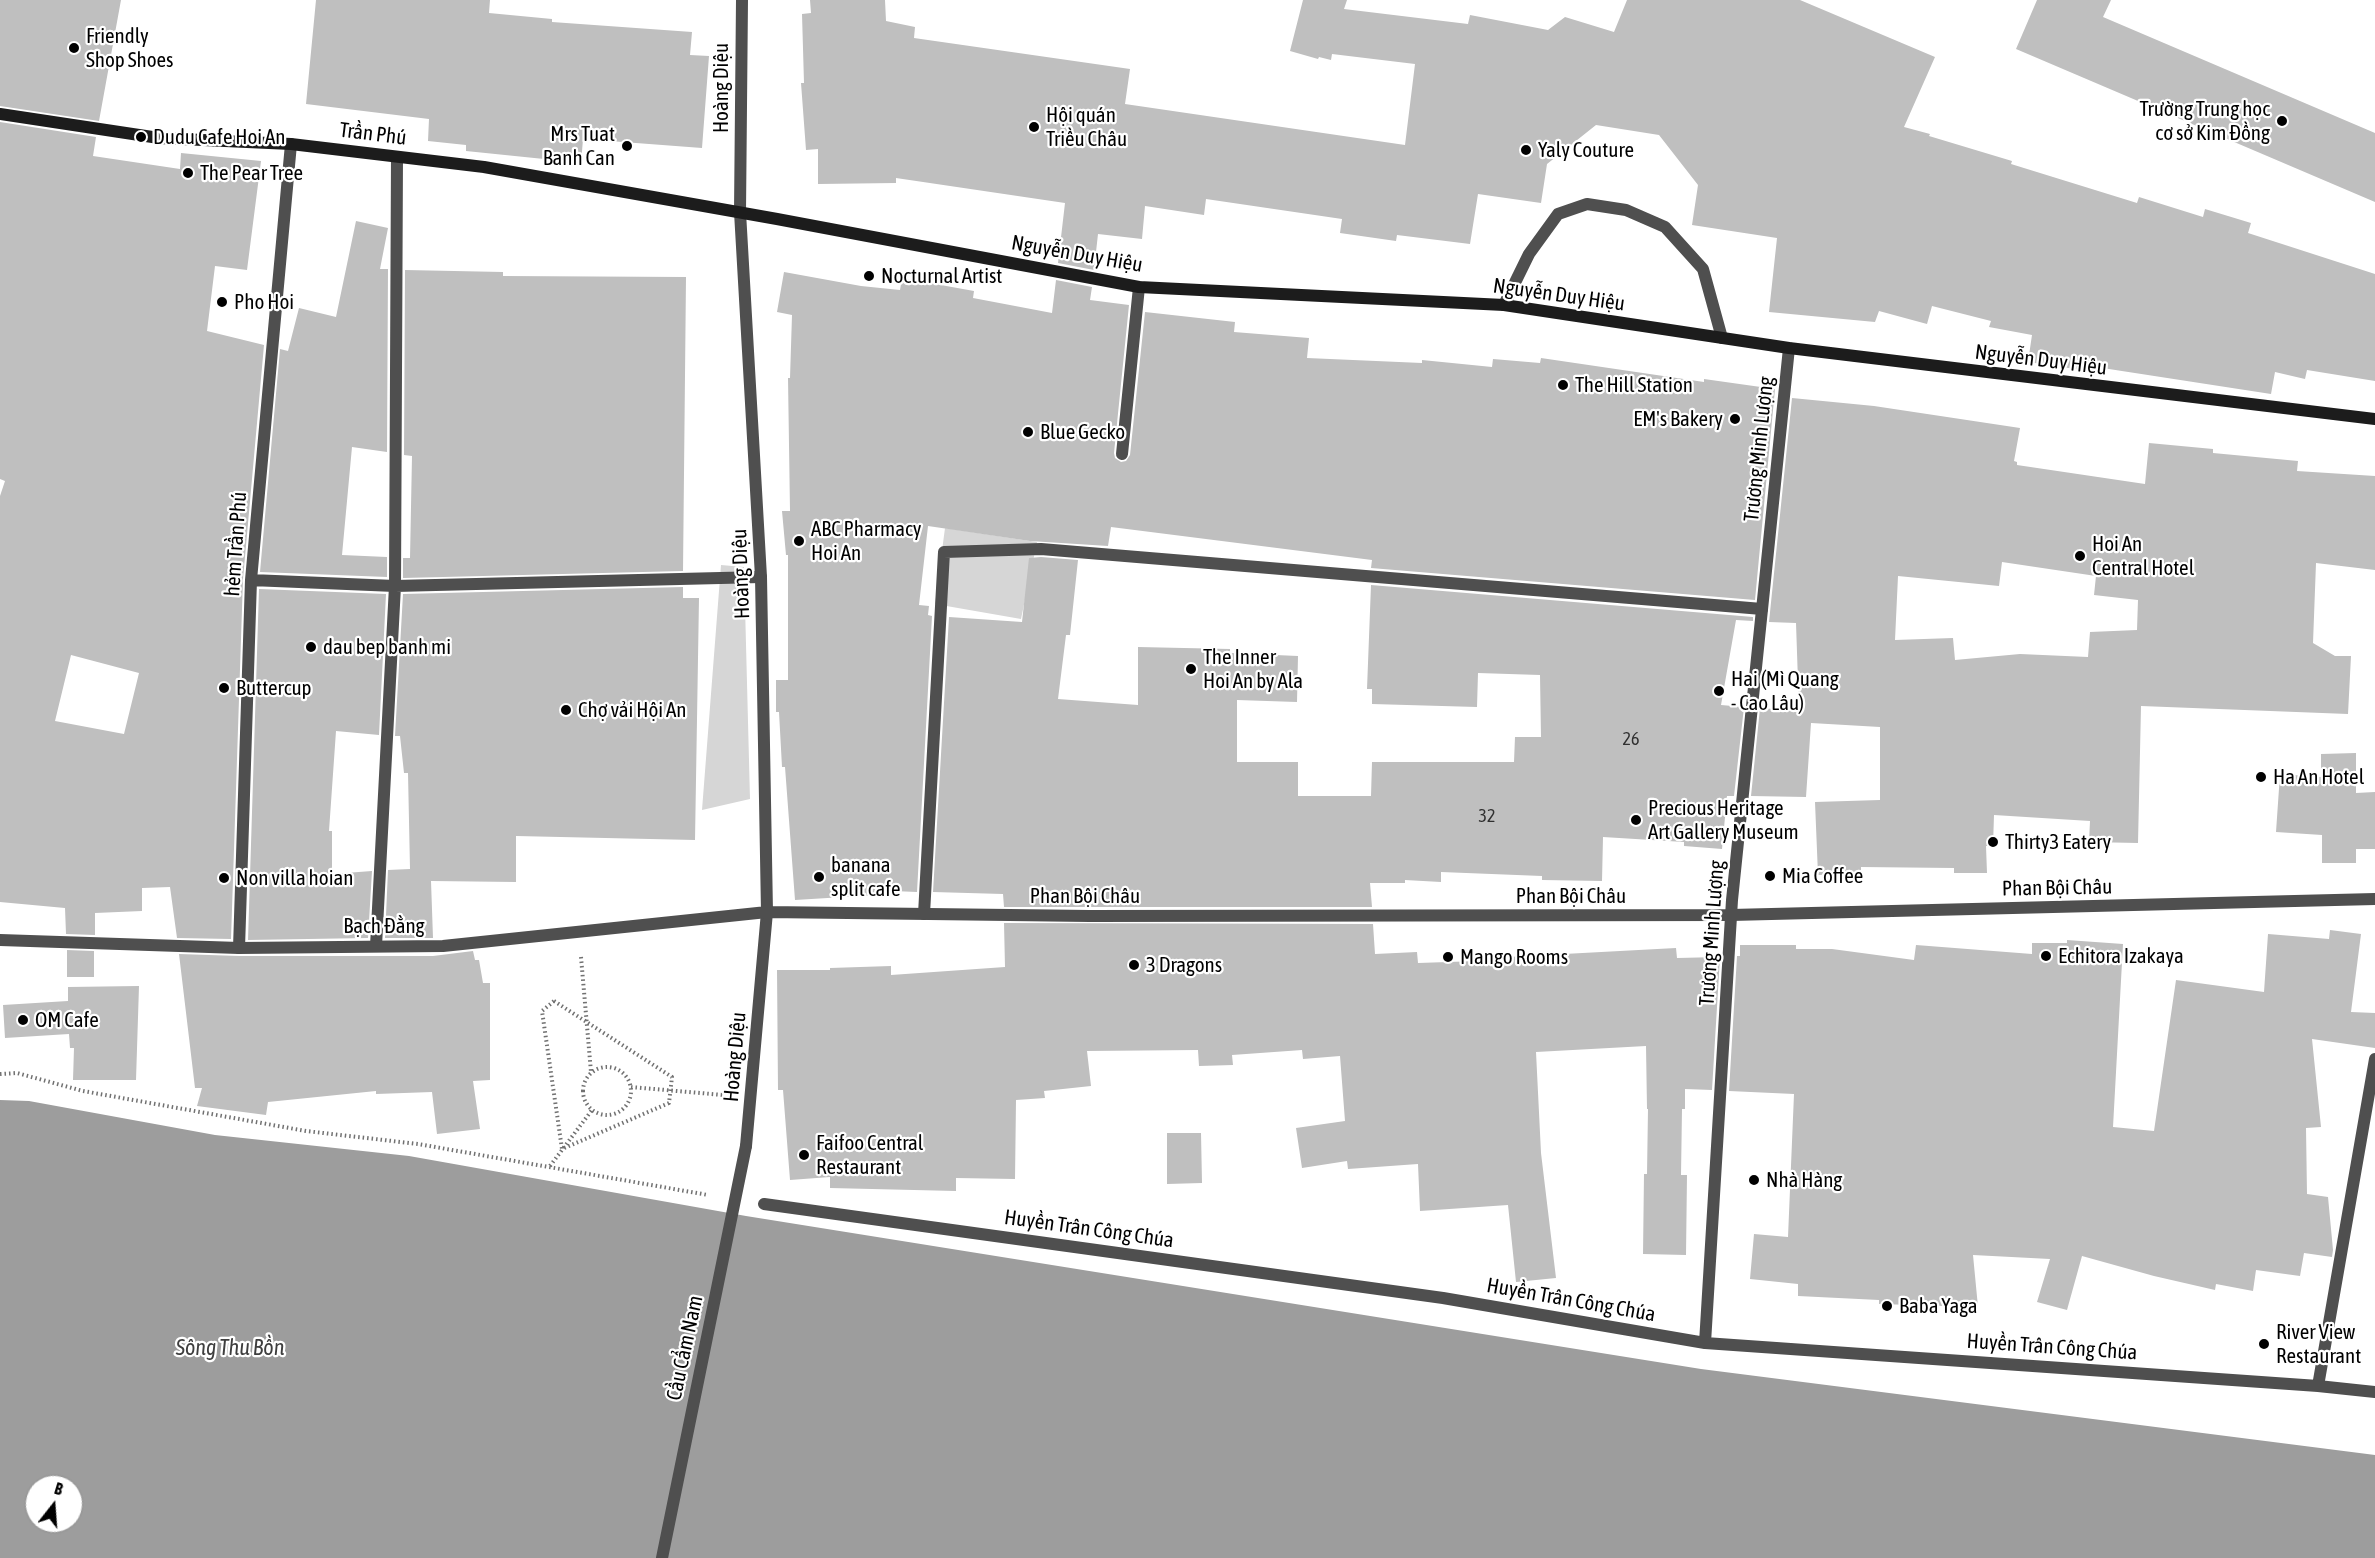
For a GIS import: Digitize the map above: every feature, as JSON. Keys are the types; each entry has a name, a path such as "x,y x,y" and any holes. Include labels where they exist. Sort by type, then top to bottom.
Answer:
{"main road":[{"name":"Trần Phú","path":"0,114 159,138 291,144 484,167 740,212"},
{"name":"Nguyễn Duy Hiệu","path":"740,212 1139,287 1504,305 1789,348 2375,419"}],"street":[{"name":"Hoàng Diệu","path":"742,0 740,212 761,577 767,912 746,1146"},
{"name":"hẻm Trần Phú","path":"239,948 251,580 291,144"},
{"path":"376,946 395,586 397,156"},
{"path":"1504,305 1529,254 1558,214 1587,204 1626,210 1665,227 1702,269 1722,338"},
{"path":"1122,454 1139,287"},
{"name":"Trương Minh Lượng","path":"1705,1343 1731,915 1789,348"},
{"path":"924,914 944,552 1041,549 1762,609"},
{"path":"251,580 395,586 761,577"},
{"name":"Phan Bội Châu","path":"767,912 1090,916 1731,915 2375,899"},
{"name":"Bạch Đằng","path":"0,940 239,948 443,945 767,912"},
{"path":"2318,1386 2375,1059"},
{"name":"Cầu Cẩm Nam","path":"662,1558 746,1146"},
{"name":"Huyền Trân Công Chúa","path":"764,1204 1443,1298 1705,1343 2318,1386 2375,1392"}],"path":[{"path":"579,932 591,1072"},
{"path":"554,1001 672,1077 669,1103 562,1149 542,1011 554,1001"},
{"path":"614,1067 627,1078 631,1087 627,1103 622,1110 608,1115 592,1110 586,1104 582,1095 586,1078 591,1072 599,1068 614,1067"},
{"path":"0,1074 17,1073 83,1091 306,1131 418,1144 719,1196"},
{"path":"631,1087 751,1097"},
{"path":"550,1166 592,1110"}],"shaded area":[{"path":"945,528 1037,542 1021,619 935,604"},
{"path":"721,565 744,567 750,799 702,810"}],"water":[{"name":"Sông Thu Bồn","path":"0,1100 29,1101 215,1135 409,1156 746,1216 1701,1369 2375,1455 2375,1558 0,1558"}],"building":[{"path":"0,0 121,0 99,121 0,106"},
{"path":"316,0 490,0 489,13 552,19 552,22 692,32 690,55 709,56 702,148 583,139 581,164 544,161 544,159 466,151 466,145 428,141 429,119 306,104"},
{"path":"810,0 885,0 886,21 915,27 914,38 1130,69 1125,104 1405,145 1415,64 1332,54 1331,60 1319,57 1318,59 1290,51 1303,0 1347,0 1344,9 1468,24 1470,15 1548,30 1565,17 1614,32 1627,0 1800,0 1935,57 1904,127 2012,161 2011,164 2137,203 2139,197 2203,217 2205,209 2251,223 2248,233 2375,274 2375,381 2307,370 2305,379 2275,372 2271,394 2083,365 2082,370 2028,362 2032,335 1989,327 1991,321 1932,306 1927,324 1879,311 1875,322 1769,312 1777,238 1692,225 1698,185 1659,135 1596,125 1547,164 1541,203 1478,194 1470,244 1397,235 1396,241 1340,233 1342,219 1206,199 1204,215 1145,206 1142,239 1098,234 1094,270 1058,263 1065,203 896,178 896,183 818,184 818,149 806,150 801,83 804,83 802,14 811,13"},
{"path":"2037,0 2111,0 2103,17 2375,133 2375,202 2016,49"},
{"path":"0,122 96,137 93,156 180,169 181,153 261,161 247,270 215,266 207,331 264,345 243,579 231,939 177,938 170,887 142,888 142,911 95,913 95,935 66,934 65,908 0,902 0,496 5,481 0,479","holes":["71,655 139,673 124,734 55,721"]},
{"path":"356,221 388,228 380,269 388,269 387,452 352,447 342,555 387,557 387,577 260,572 280,349 288,351 299,308 336,317"},
{"path":"405,270 503,272 503,276 686,277 683,571 403,578 403,558 410,558 412,456 404,455"},
{"path":"784,272 861,286 900,290 902,278 974,291 973,298 1052,313 1056,280 1092,287 1090,300 1129,305 1114,453 1115,458 1121,462 1126,461 1130,455 1145,312 1235,322 1234,332 1309,338 1307,358 1422,363 1422,360 1492,367 1493,359 1540,363 1541,358 1704,382 1704,379 1775,389 1755,600 1371,568 1372,560 1111,527 1108,546 1030,541 928,526 919,605 929,606 928,615 932,616 917,892 893,891 893,894 795,900 785,767 782,767 779,712 776,712 776,680 788,680 788,555 786,555 782,511 790,511 788,378 790,378 792,315 777,312"},
{"path":"1792,398 1874,406 2020,428 2014,461 2017,465 2145,484 2149,443 2213,449 2213,453 2298,461 2297,471 2375,476 2375,570 2316,563 2313,643 2335,656 2351,656 2348,714 2141,706 2138,843 2089,842 2090,821 1994,815 1993,846 1986,846 1987,873 1954,873 1954,868 1861,867 1861,873 1818,875 1815,802 1880,800 1880,727 1811,723 1806,797 1751,796 1760,708 1799,711 1796,623 1769,622","holes":["2002,562 2096,576 2094,595 2138,600 2137,630 2090,632 2088,657 2020,654 1955,660 1953,638 1895,640 1898,576 1999,586"]},
{"path":"1029,558 1078,560 1070,635 1066,635 1058,699 1138,705 1138,647 1230,649 1230,653 1298,656 1297,702 1237,700 1237,762 1298,762 1298,796 1371,796 1372,762 1514,762 1515,737 1541,737 1540,675 1478,673 1477,707 1372,704 1372,689 1367,689 1371,585 1753,617 1753,621 1736,620 1721,705 1744,707 1734,796 1727,796 1722,849 1684,846 1684,842 1603,837 1602,881 1542,880 1542,876 1441,872 1441,882 1405,880 1405,883 1370,883 1372,907 1004,907 1003,894 933,892 949,617 1022,622"},
{"path":"683,587 683,598 699,598 695,840 516,836 516,882 431,881 433,938 385,938 388,870 410,869 408,773 404,773 400,736 395,736 403,594"},
{"path":"259,589 386,594 379,735 336,731 329,831 332,831 332,874 372,871 368,938 248,940"},
{"path":"2356,753 2356,793 2375,792 2375,849 2356,849 2356,863 2322,863 2322,835 2276,832 2280,774 2321,777 2321,754"},
{"path":"1004,923 1373,924 1375,954 1417,952 1418,963 1508,960 1508,957 1676,948 1677,958 1720,957 1712,1090 1685,1089 1685,1109 1682,1109 1681,1175 1687,1175 1686,1255 1643,1254 1648,1109 1646,1046 1536,1052 1541,1153 1556,1278 1516,1282 1508,1205 1420,1211 1418,1164 1348,1169 1347,1161 1302,1168 1296,1128 1345,1121 1340,1056 1303,1059 1302,1050 1232,1055 1233,1065 1199,1066 1198,1050 1087,1051 1091,1086 1044,1091 1045,1098 1016,1100 1015,1179 956,1178 956,1191 830,1188 830,1177 790,1180 783,1090 778,1090 777,970 830,970 830,968 891,966 891,975 1005,967"},
{"path":"2330,930 2361,934 2351,1012 2375,1013 2375,1048 2312,1039 2321,1127 2306,1128 2307,1194 2328,1197 2332,1257 2304,1253 2300,1276 2256,1270 2253,1291 2216,1284 2215,1290 2082,1256 2067,1310 2037,1302 2050,1259 1973,1255 1978,1307 1879,1304 1879,1300 1798,1296 1798,1284 1750,1279 1754,1234 1788,1237 1794,1094 1729,1091 1737,956 1740,956 1740,945 1796,945 1796,949 1832,949 1914,960 1916,945 2032,954 2032,943 2067,943 2067,940 2123,944 2113,1127 2154,1131 2176,980 2264,992 2268,934 2329,939"},
{"path":"67,950 94,951 94,977 67,977"},
{"path":"473,951 475,960 479,960 483,983 490,983 490,1080 473,1081 480,1129 437,1134 432,1092 376,1094 376,1091 268,1102 266,1115 197,1106 202,1088 195,1088 179,954 433,956"},
{"path":"139,986 136,1080 73,1080 74,1048 70,1048 69,1034 5,1038 3,1005 68,1001 68,987"},
{"path":"1167,1133 1201,1133 1202,1183 1167,1184"}],"place":[{"name":"Friendly Shop Shoes","path":"74,48"},
{"name":"Trường Trung học cơ sở Kim Đồng","path":"2282,121"},
{"name":"Hội quán Triều Châu","path":"1034,127"},
{"name":"Dudu Cafe Hoi An","path":"141,137"},
{"name":"Mrs Tuat Banh Can","path":"627,146"},
{"name":"Yaly Couture","path":"1526,150"},
{"name":"The Pear Tree","path":"188,173"},
{"name":"Nocturnal Artist","path":"869,276"},
{"name":"Pho Hoi","path":"222,302"},
{"name":"The Hill Station","path":"1563,385"},
{"name":"EM's Bakery","path":"1735,419"},
{"name":"Blue Gecko","path":"1028,432"},
{"name":"ABC Pharmacy Hoi An","path":"799,541"},
{"name":"Hoi An Central Hotel","path":"2080,556"},
{"name":"dau bep banh mi","path":"311,647"},
{"name":"The Inner Hoi An by Ala","path":"1191,669"},
{"name":"Buttercup","path":"224,688"},
{"name":"Hai (Mì Quang - Cao Lâu)","path":"1719,691"},
{"name":"Chợ vải Hội An","path":"566,710"},
{"name":"Ha An Hotel","path":"2261,777"},
{"name":"Precious Heritage Art Gallery Museum","path":"1636,820"},
{"name":"Thirty3 Eatery","path":"1993,842"},
{"name":"Mia Coffee","path":"1770,876"},
{"name":"banana split cafe","path":"819,877"},
{"name":"Non villa hoian","path":"224,878"},
{"name":"Echitora Izakaya","path":"2046,956"},
{"name":"Mango Rooms","path":"1448,957"},
{"name":"3 Dragons","path":"1134,965"},
{"name":"OM Cafe","path":"23,1020"},
{"name":"Faifoo Central Restaurant","path":"804,1155"},
{"name":"Nhà Hàng","path":"1754,1180"},
{"name":"Baba Yaga","path":"1887,1306"},
{"name":"River View Restaurant","path":"2264,1344"}]}
